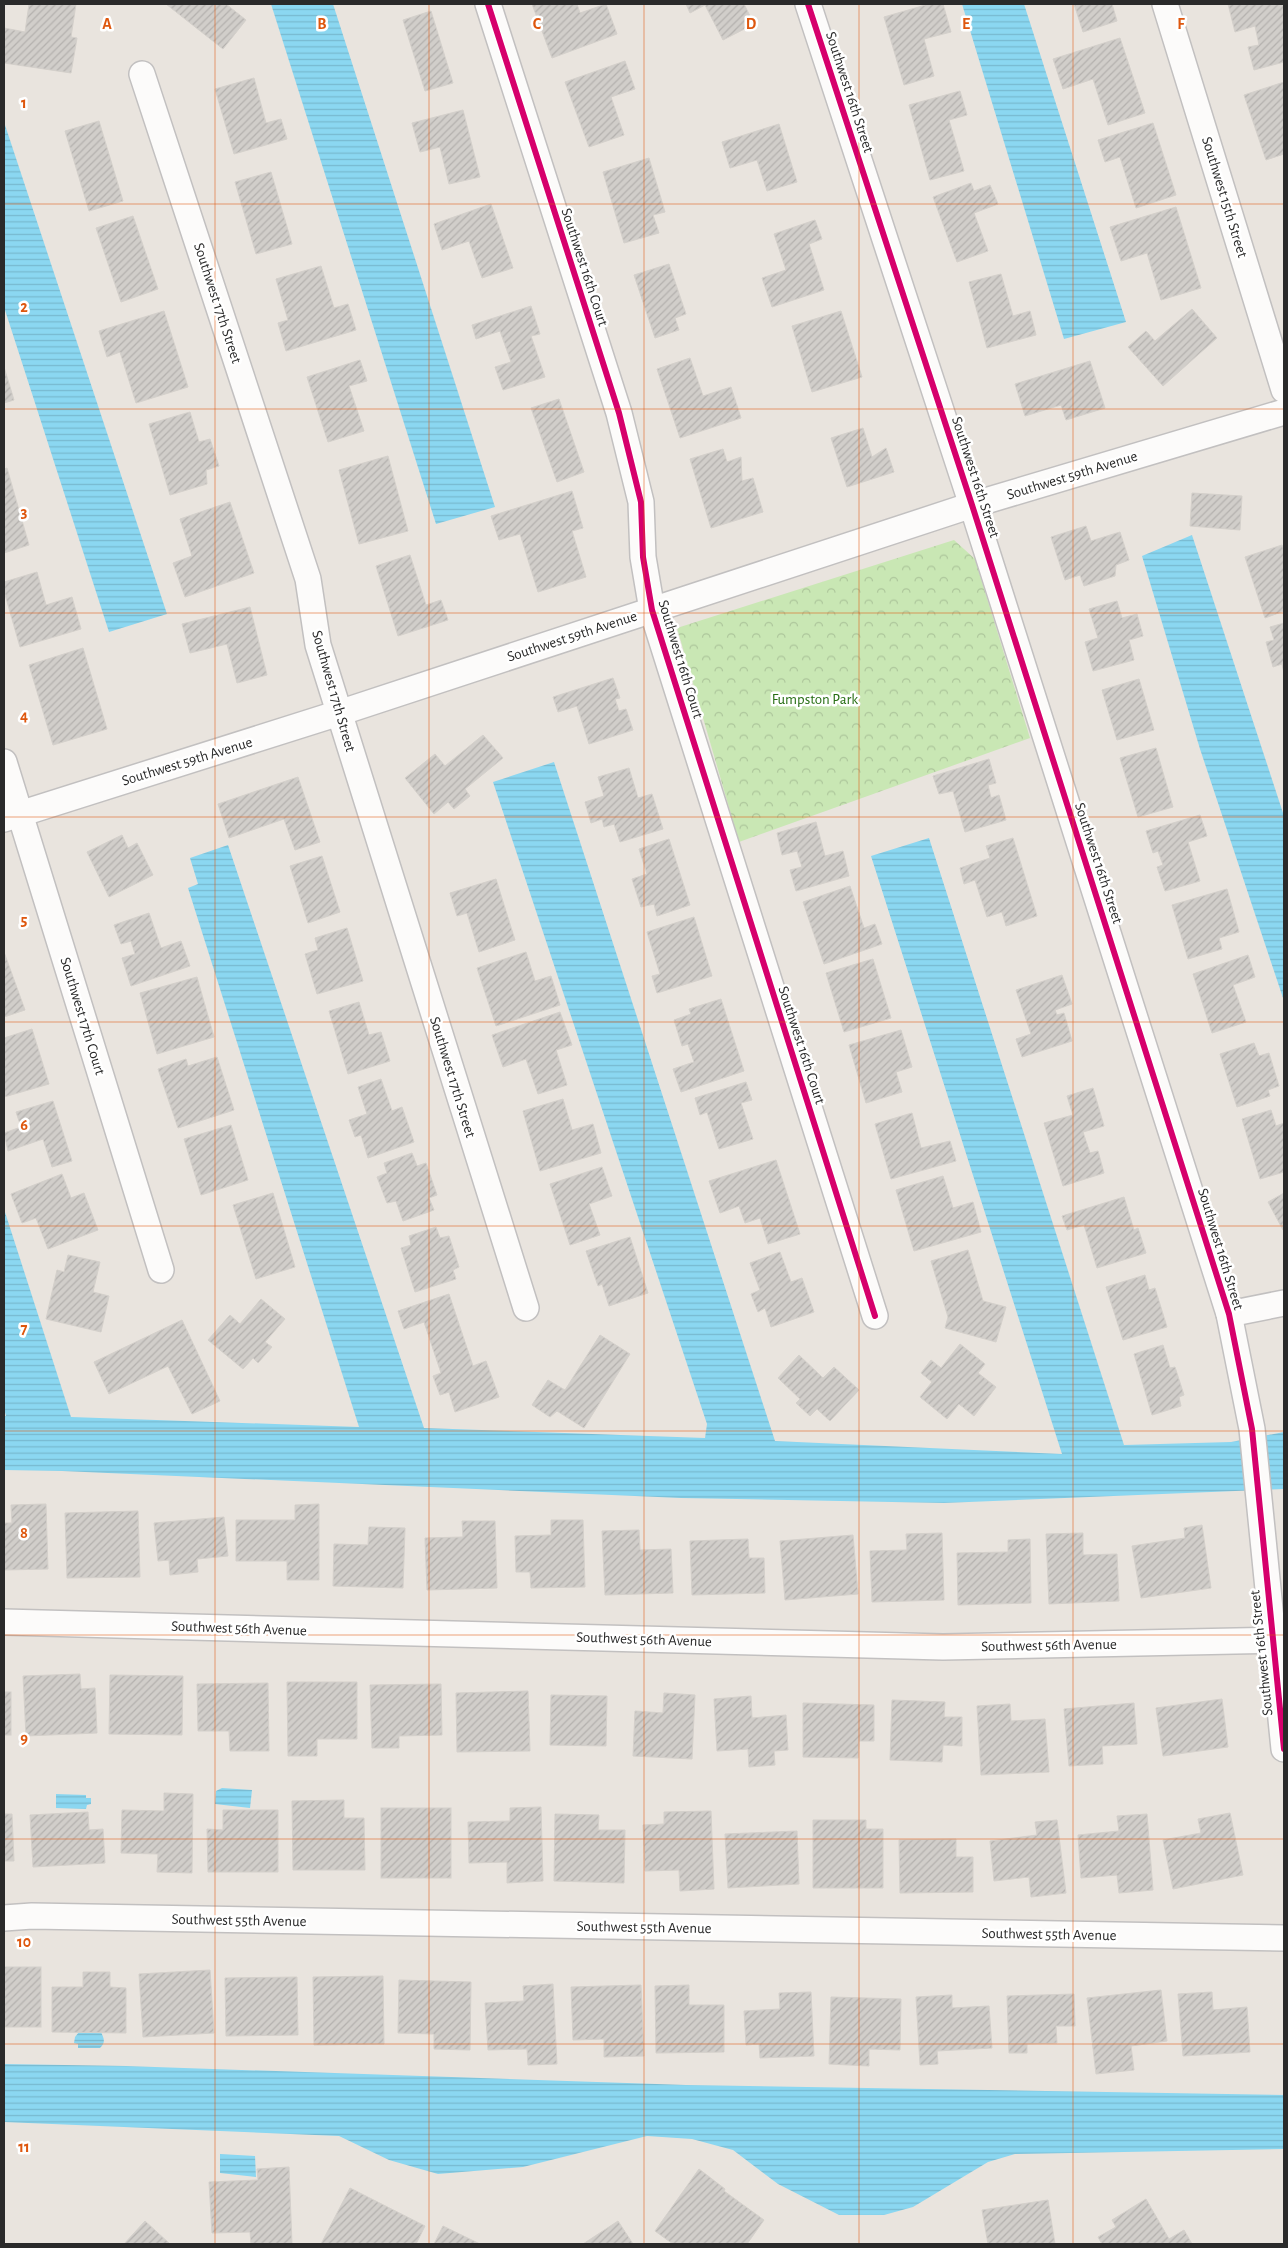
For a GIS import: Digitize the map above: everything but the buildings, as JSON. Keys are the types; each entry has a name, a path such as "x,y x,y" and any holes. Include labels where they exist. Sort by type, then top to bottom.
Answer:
{"street":[{"name":"Southwest 16th Court","path":"488,4 618,413 641,502 643,557 652,610 875,1316"},
{"name":"Southwest 16th Street","path":"808,4 972,505 1229,1314 1252,1429 1260,1516 1278,1641 1284,1749"},
{"name":"Southwest 15th Street","path":"1165,4 1284,390"},
{"name":"Southwest 17th Street","path":"142,74 308,578 318,645 526,1308"},
{"name":"Southwest 59th Avenue","path":"12,816 339,714 972,505 1284,412"},
{"name":"Southwest 17th Court","path":"4,762 12,816 162,1270"},
{"path":"1229,1314 1284,1303"},
{"name":"Southwest 56th Avenue","path":"4,1622 943,1647 1278,1641"},
{"name":"Southwest 55th Avenue","path":"4,1918 52,1916 1284,1938"}],"green space":[{"name":"Fumpston Park","path":"954,540 975,559 1030,738 739,842 677,628"}],"water":[{"path":"271,4 333,4 495,507 436,524"},
{"path":"962,4 1024,4 1126,322 1064,339"},
{"path":"4,122 167,614 109,632 4,307"},
{"path":"1192,535 1284,816 1284,1001 1200,749 1142,556"},
{"path":"554,762 775,1441 1062,1454 871,856 929,838 1124,1445 1231,1442 1284,1432 1284,1489 944,1503 681,1498 4,1470 4,1416 6,1416 4,1409 4,1209 71,1417 359,1427 188,888 198,884 190,858 228,845 424,1428 705,1438 707,1424 493,782"},
{"path":"222,1788 252,1790 250,1808 215,1804 216,1791"},
{"path":"56,1794 86,1795 86,1798 91,1798 91,1804 87,1805 86,1809 56,1808"},
{"path":"79,2032 101,2032 104,2042 100,2048 78,2048 78,2044 74,2043 75,2037"},
{"path":"4,2064 126,2066 686,2085 1284,2095 1284,2149 1015,2154 988,2162 913,2207 884,2215 839,2215 778,2184 733,2150 692,2139 647,2136 523,2167 438,2174 389,2160 339,2136 4,2122"},
{"path":"220,2154 255,2156 256,2177 220,2173"}],"cycle path":[{"path":"488,4 619,413 641,502 643,557 652,610 875,1316"},
{"path":"808,4 972,505 1229,1314 1252,1429 1284,1749"}]}
